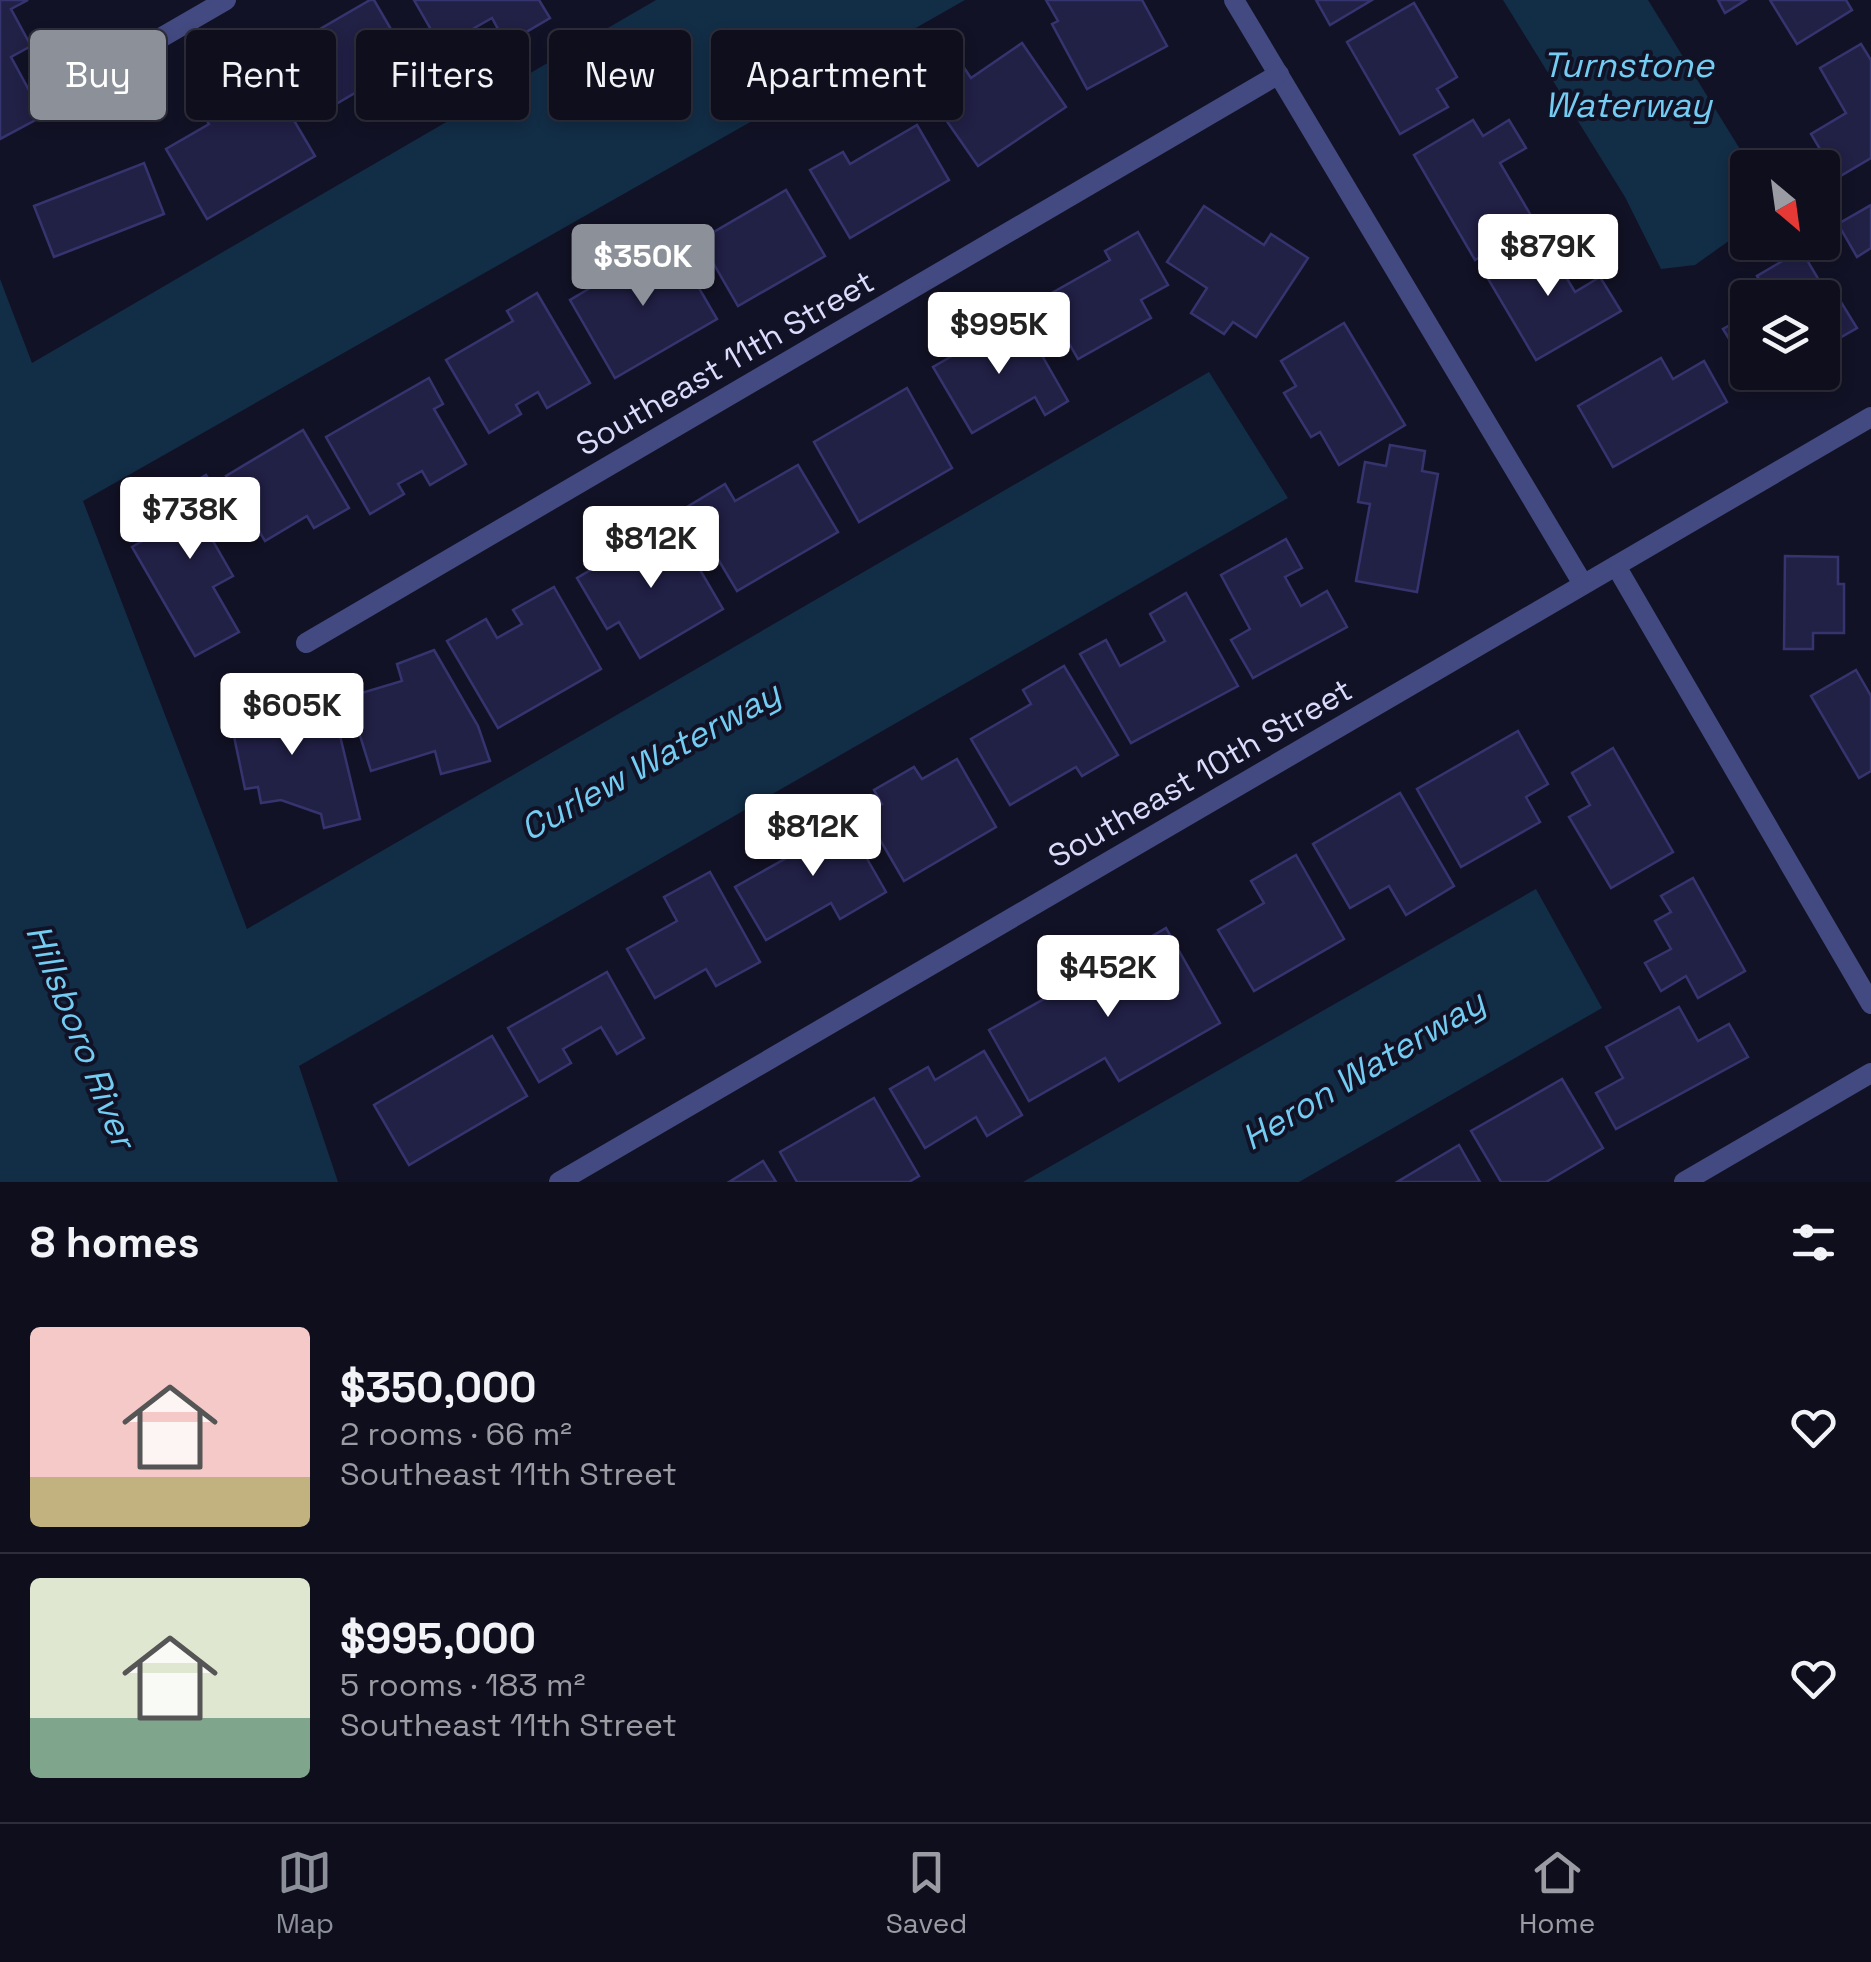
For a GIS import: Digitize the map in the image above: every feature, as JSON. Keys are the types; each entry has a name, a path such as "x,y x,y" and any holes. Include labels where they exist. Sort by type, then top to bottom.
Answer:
{"street":[{"path":"166,35 226,0"},
{"path":"1234,0 1583,584"},
{"name":"Southeast 11th Street","path":"306,643 1278,74"},
{"name":"Southeast 10th Street","path":"559,1182 1871,416"},
{"path":"1616,566 1871,1004"},
{"path":"1684,1182 1871,1073"}],"water":[{"path":"656,0 965,0 912,30 711,30 711,120 754,120 83,501 247,929 1209,372 1288,498 299,1066 338,1182 0,1182 0,279 32,363 450,120 529,120 529,74 549,62 549,120 691,120 691,30 604,30"},
{"name":"Turnstone Waterway","path":"1503,0 1648,0 1741,150 1730,150 1730,240 1695,265 1661,269 1625,197"},
{"name":"Heron Waterway","path":"1536,889 1602,1008 1299,1182 1023,1182"}],"building":[{"path":"0,0 28,0 11,9 30,47 11,57 30,92 30,120 36,120 0,139"},
{"path":"374,0 391,30 356,30 356,92 336,104 336,30 318,30"},
{"path":"414,0 539,0 550,18 529,30 498,30 492,18 471,30 431,30"},
{"path":"1046,0 1142,0 1167,46 1087,89 1052,24 1058,21"},
{"path":"1316,0 1372,0 1330,25"},
{"path":"1718,0 1746,0 1725,13"},
{"path":"1770,0 1846,0 1852,10 1797,44"},
{"path":"1414,3 1457,77 1437,89 1448,107 1400,134 1347,42"},
{"path":"1022,43 1066,107 978,166 946,120 963,120 963,66 971,78"},
{"path":"1861,44 1871,60 1871,158 1840,176 1840,150 1820,150 1811,134 1846,113 1820,68"},
{"path":"207,120 294,120 315,156 207,219 166,149 209,124"},
{"path":"1473,120 1483,136 1509,120 1526,148 1500,163 1536,224 1475,260 1414,155"},
{"path":"917,125 949,180 850,238 810,170 843,152 850,164"},
{"path":"144,163 164,214 54,257 34,206"},
{"path":"786,190 825,256 738,306 700,240"},
{"path":"1871,205 1871,248 1857,257 1840,223"},
{"path":"1204,206 1264,245 1271,234 1308,258 1256,337 1233,322 1224,334 1191,313 1207,288 1167,262"},
{"path":"1138,232 1168,285 1141,300 1151,318 1078,359 1043,298 1110,260 1105,251"},
{"path":"1542,237 1575,292 1600,277 1621,311 1536,360 1484,272"},
{"path":"671,240 717,319 615,378 570,300"},
{"path":"1784,260 1807,260 1819,280 1759,280 1757,276"},
{"path":"537,293 590,383 547,408 538,392 516,405 521,414 489,433 446,360 513,321 507,311"},
{"path":"1840,300 1857,328 1840,338"},
{"path":"1020,317 1068,401 1045,415 1035,397 972,433 933,367"},
{"path":"1344,323 1405,425 1339,465 1320,432 1311,437 1284,393 1296,386 1281,361"},
{"path":"1661,358 1673,379 1704,361 1727,402 1613,467 1578,406"},
{"path":"429,378 443,404 434,409 466,464 430,485 422,471 398,484 404,494 370,514 326,437"},
{"path":"907,388 952,468 859,522 814,442"},
{"path":"303,430 349,508 314,528 307,516 265,541 226,476"},
{"path":"1390,445 1425,451 1422,471 1438,474 1417,592 1356,581 1370,504 1358,502 1365,462 1386,466"},
{"path":"798,465 838,532 737,591 687,507 725,484 735,501"},
{"path":"206,475 237,527 213,541 233,576 213,587 239,632 195,656 132,547 154,534 141,513"},
{"path":"672,522 723,609 640,658 619,622 607,629 577,578"},
{"path":"1286,539 1302,568 1285,577 1301,606 1327,591 1347,627 1253,678 1231,640 1250,629 1221,575"},
{"path":"1785,556 1838,557 1838,584 1844,584 1844,633 1813,633 1813,649 1784,649"},
{"path":"554,587 601,669 498,728 447,641 486,619 497,638 522,624 513,610"},
{"path":"1186,593 1238,686 1131,743 1080,654 1106,640 1120,666 1165,641 1150,614"},
{"path":"434,650 478,726 490,761 441,774 435,751 371,771 348,697 402,681 397,664"},
{"path":"1064,666 1118,755 1082,776 1076,767 1010,805 971,739 1031,704 1023,690"},
{"path":"1856,670 1871,696 1871,771 1859,778 1811,696"},
{"path":"273,687 280,718 303,713 306,726 336,719 360,819 324,828 321,814 281,800 261,803 258,787 245,789 226,698"},
{"path":"1518,731 1548,784 1526,797 1540,822 1461,867 1417,789"},
{"path":"1613,748 1673,852 1611,888 1569,817 1590,805 1572,773"},
{"path":"957,759 996,827 904,881 865,814 882,804 874,790 914,767 922,779"},
{"path":"1400,793 1454,886 1406,915 1389,886 1350,908 1313,844"},
{"path":"838,808 886,892 840,919 831,903 766,940 735,887 804,848 795,833"},
{"path":"1296,855 1344,939 1254,991 1218,930 1264,903 1251,881"},
{"path":"710,872 760,962 716,986 706,969 655,998 627,949 677,921 664,897"},
{"path":"1693,878 1745,971 1698,998 1686,976 1661,991 1645,963 1671,949 1655,921 1671,912 1661,896"},
{"path":"1166,928 1220,1023 1119,1081 1105,1058 1029,1101 989,1030 1099,968 1105,978 1126,966 1120,955"},
{"path":"607,972 644,1038 617,1054 601,1027 563,1049 571,1063 539,1082 508,1028"},
{"path":"1679,1007 1698,1041 1729,1024 1748,1057 1616,1129 1596,1093 1623,1078 1606,1047"},
{"path":"492,1036 527,1096 409,1165 374,1105"},
{"path":"984,1051 1022,1115 987,1136 976,1117 925,1148 890,1089 928,1067 935,1080"},
{"path":"1562,1079 1603,1148 1546,1182 1501,1182 1471,1131"},
{"path":"874,1098 919,1176 909,1182 797,1182 780,1152"},
{"path":"1459,1145 1480,1182 1397,1182"},
{"path":"763,1161 776,1182 729,1182"}],"water label":[{"name":"Curlew Waterway","path":"650,761"},
{"name":"Hillsboro River","path":"81,1036"}]}
